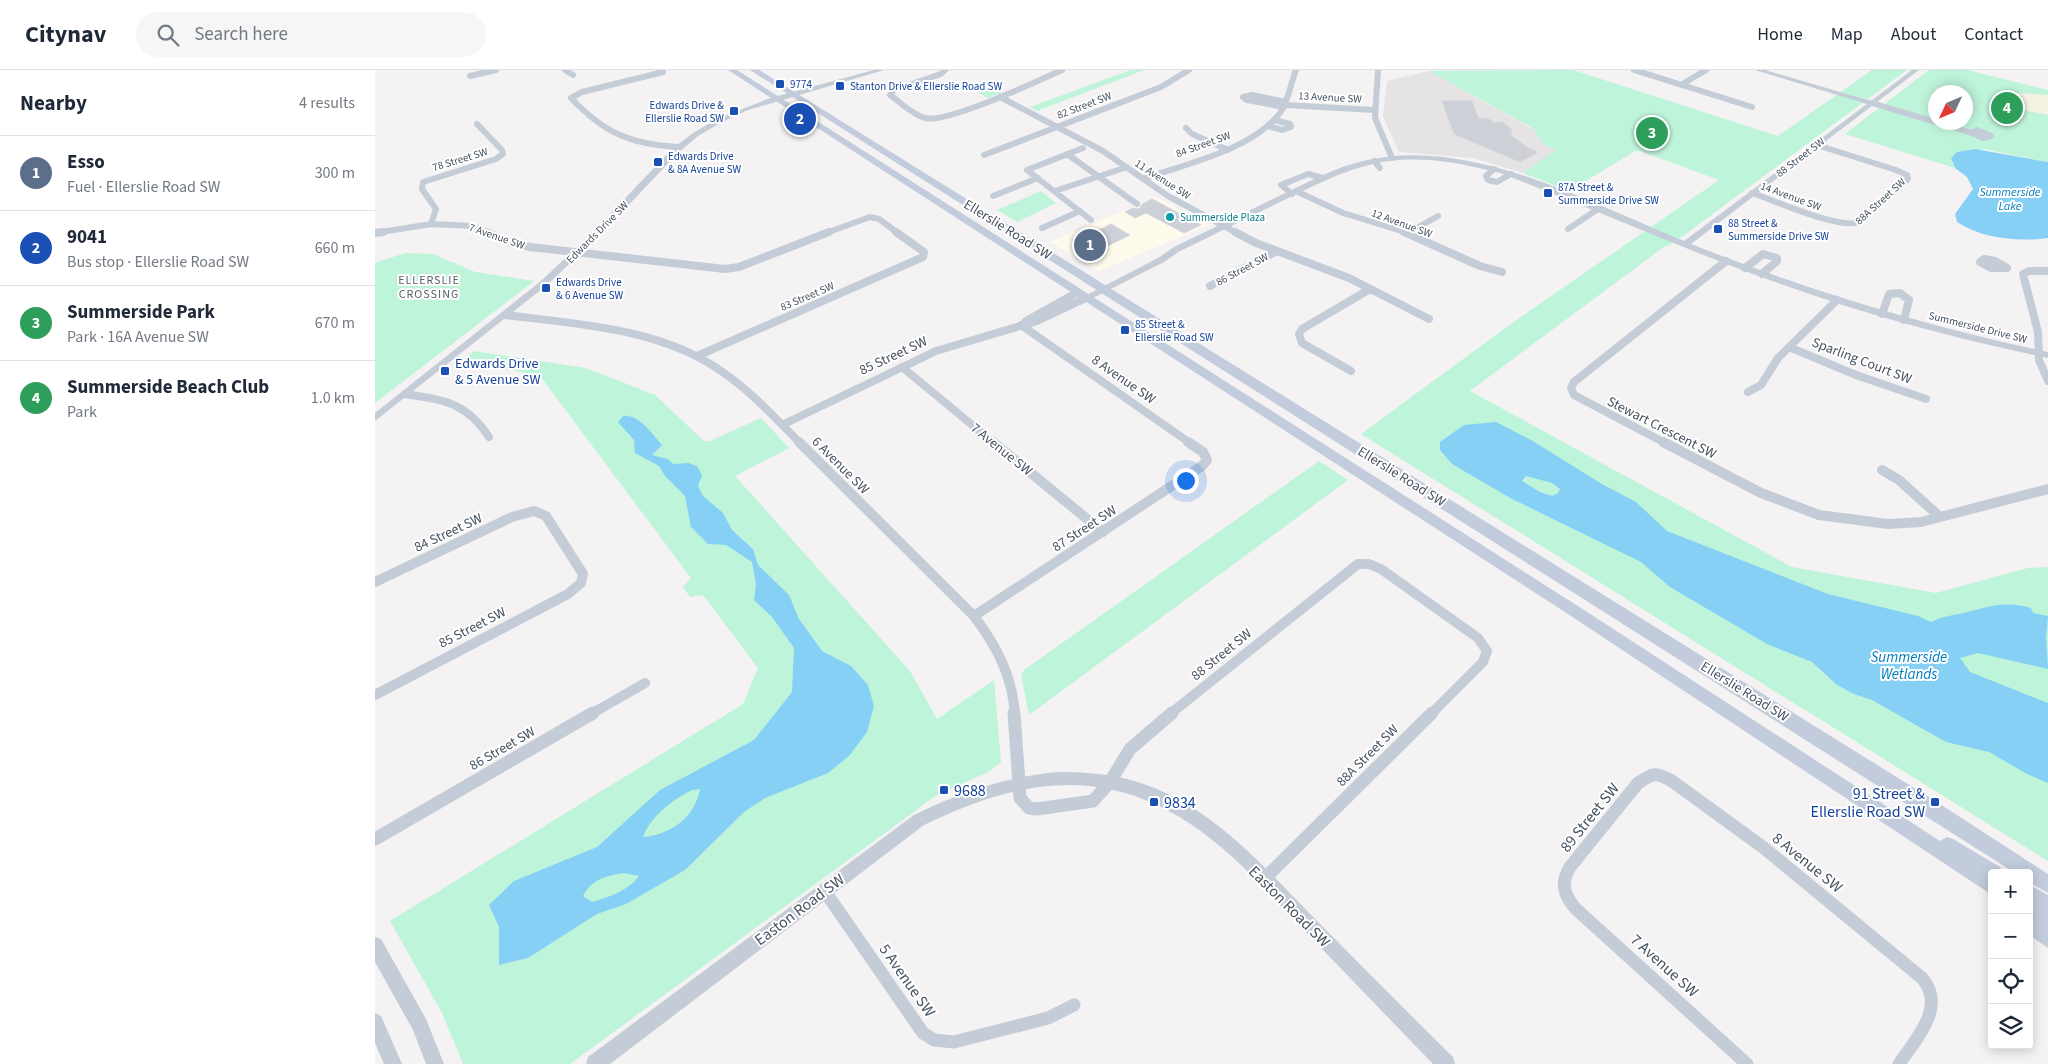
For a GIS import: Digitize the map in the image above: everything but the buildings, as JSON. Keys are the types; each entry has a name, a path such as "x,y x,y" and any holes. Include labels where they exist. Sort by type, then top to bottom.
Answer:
{"main road":[{"name":"Ellerslie Road SW","path":"732,70 867,141 1988,883"},
{"path":"738,70 787,98"},
{"name":"Ellerslie Road SW","path":"753,70 787,98 983,232 1218,362 2045,881"},
{"path":"1754,728 1988,870"},
{"path":"1754,728 1988,894"},
{"path":"2033,897 2048,906"},
{"path":"2033,914 2048,924"},
{"path":"2033,927 2048,940"}],"street":[{"path":"470,76 496,70"},
{"path":"565,70 573,76"},
{"name":"Edwards Drive SW","path":"375,418 505,315 577,252 679,148 696,134 723,120 787,98 881,70"},
{"path":"945,71 890,92 890,96 913,112 932,120 1000,98 1062,70"},
{"name":"82 Street SW","path":"984,154 1165,85 1189,70"},
{"name":"84 Street SW","path":"1143,178 1228,150 1268,126 1275,120 1285,104 1296,70"},
{"path":"1378,70 1374,110 1378,126 1391,158"},
{"path":"1634,70 1752,107"},
{"path":"1681,85 1706,70"},
{"path":"1758,70 1873,102"},
{"path":"1771,70 1928,119"},
{"name":"88 Street SW","path":"1685,244 1916,70"},
{"path":"663,72 572,96 572,100 621,138 644,144 679,148"},
{"path":"1251,95 1285,104 1247,100 1243,97 1251,95"},
{"name":"11 Avenue SW","path":"1000,98 1103,150 1174,200 1224,227 1275,252 1342,275 1429,319"},
{"name":"13 Avenue SW","path":"1285,104 1374,110"},
{"path":"1268,126 1283,130 1291,127 1290,124 1275,120"},
{"name":"78 Street SW","path":"431,224 436,209 422,189 423,182 502,155 502,150 477,124"},
{"path":"1186,128 1190,133 1228,150"},
{"name":"88A Street SW","path":"1817,145 1907,175 1907,180 1860,222 1852,225"},
{"path":"1083,148 1027,170 1091,220"},
{"path":"1067,154 1137,204"},
{"name":"Summerside Drive SW","path":"1091,291 1161,260 1177,249 1347,168 1377,164 1391,158 1451,160 1511,174 1745,268 1837,300 1904,320 2044,354"},
{"path":"1055,191 1127,167"},
{"path":"1494,169 1486,176 1488,180 1497,182 1511,174"},
{"name":"Summerside Drive SW","path":"1294,192 1281,185 1308,174 1323,178"},
{"path":"993,196 1038,178"},
{"name":"12 Avenue SW","path":"1294,192 1343,213 1408,233 1480,266 1502,272"},
{"name":"14 Avenue SW","path":"1752,193 1837,223 1852,225"},
{"path":"1568,229 1598,209"},
{"path":"1042,228 1080,211"},
{"path":"1408,233 1438,216"},
{"name":"83 Street SW","path":"697,356 917,261 924,254 921,248 879,219 870,217 730,269"},
{"name":"7 Avenue SW","path":"375,233 431,224 473,226 524,246 730,269"},
{"name":"86 Street SW","path":"1210,286 1275,252"},
{"path":"1745,268 1763,254 1777,258 1777,262 1762,274"},
{"name":"Stewart Crescent SW","path":"1727,260 1574,382 1571,388 1574,395 1761,493 1790,506 1819,515 1871,524 1912,523 2048,490"},
{"path":"2007,268 2024,273 2048,271"},
{"path":"2024,273 2044,354 2040,363 2048,381"},
{"path":"1351,371 1306,345 1299,337 1302,329 1370,289"},
{"name":"85 Street SW","path":"782,425 936,351 1046,318 1091,291"},
{"path":"1882,314 1890,293 1901,294 1909,300 1904,320"},
{"name":"Sparling Court SW","path":"1749,392 1761,385 1773,363 1837,300"},
{"name":"6 Avenue SW","path":"505,315 621,331 664,343 697,356 737,381 974,616 994,643 1008,673 1014,706 1019,782"},
{"name":"8 Avenue SW","path":"1021,325 1203,452 1207,460"},
{"name":"Sparling Court SW","path":"1789,347 1856,376 1925,399"},
{"name":"7 Avenue SW","path":"902,367 1103,532"},
{"path":"405,394 463,408 476,417 489,437"},
{"name":"87 Street SW","path":"974,616 1202,466 1207,460"},
{"path":"1882,470 1899,480 1940,517"},
{"name":"84 Street SW","path":"375,582 512,517 533,511 542,512 546,516 581,570 581,583"},
{"name":"88 Street SW","path":"1110,782 1131,750 1153,727 1352,567 1363,563"},
{"name":"88A Street SW","path":"1263,879 1483,662 1487,651 1478,638 1464,627 1381,569 1363,563"},
{"name":"85 Street SW","path":"375,695 568,594 581,583"},
{"name":"86 Street SW","path":"375,839 645,683"},
{"name":"8 Avenue SW","path":"1653,774 1659,774 1672,781 1764,848 1904,961 1924,980 1932,992 1932,1010 1899,1064"},
{"name":"89 Street SW","path":"1562,889 1562,882 1570,867 1638,783 1653,774"},
{"name":"Easton Road SW","path":"595,1064 919,820 977,793 1019,782 1065,778 1110,782 1147,793 1192,815 1222,839 1263,879 1446,1064"},
{"path":"1019,782 1021,801 1029,808 1037,809 1087,803 1099,797 1110,782"},
{"name":"7 Avenue SW","path":"1562,889 1576,909 1747,1064"},
{"name":"5 Avenue SW","path":"824,890 923,1033 934,1040 942,1042 964,1039 1048,1018 1074,1006"},
{"path":"375,945 419,1025 435,1064"},
{"path":"375,1022 393,1064"}],"shaded area":[{"path":"1429,71 1534,130 1543,144 1556,150 1523,173 1473,158 1399,152 1383,116 1387,81"},
{"path":"1156,197 1207,224 1206,226 1099,271 1050,242"}],"green space":[{"path":"1131,70 1144,70 1037,111 1030,107"},
{"path":"1573,70 1778,136 1872,70 1907,70 1470,391 1792,567 1936,593 2028,568 2048,567 2048,861 1361,434 1515,321 1719,180 1637,150 1569,191 1523,173 1556,150 1543,144 1534,129 1429,71"},
{"path":"1929,70 1967,70 2048,90 2048,162 1984,149 1951,160 1955,168 1845,134"},
{"path":"983,82 1003,92 988,98 969,87"},
{"path":"1041,191 1056,203 1017,222 997,210"},
{"path":"405,253 433,254 475,272 534,281 375,403 375,263"},
{"path":"474,351 586,368 655,395 704,441 710,441 761,418 789,448 735,476 910,671 937,719 994,680 1001,762 990,771 934,797 570,1064 463,1064 442,1013 390,921 743,704 758,668 703,595 690,597 683,587 691,578 540,376 464,360"},
{"path":"1319,461 1348,480 1029,715 1021,675 1024,670"}],"sand":[{"path":"2017,93 2048,95 2048,115 2014,106 2006,98"}],"water":[{"name":"Summerside Lake","path":"1975,149 2048,162 2048,238 2025,240 1989,236 1957,222 1955,214 1973,189 1967,177 1955,168 1951,158 1957,152"},
{"path":"623,416 629,416 640,421 662,445 652,455 668,459 673,464 688,463 697,466 702,475 698,486 703,496 723,513 732,530 753,549 758,565 789,595 799,619 822,651 851,666 868,685 874,706 867,732 849,756 828,773 765,798 744,812 685,870 626,904 597,914 528,958 499,965 499,927 489,905 514,881 597,847 660,790 754,740 792,692 794,648 772,617 754,600 756,584 752,562 726,545 708,544 691,527 685,496 665,476 659,466 635,453 634,440 618,422","holes":["700,789 693,808 680,823 663,833 643,837 651,822 663,809 692,790","624,873 639,876 624,890 605,898 592,902 583,896 600,879"]},
{"name":"Summerside Wetlands","path":"1496,422 1531,440 1602,484 1636,502 1667,531 1828,594 1918,616 1931,622 1944,617 2000,605 2031,608 2033,613 2048,616 2046,638 2048,669 1978,653 1960,658 1970,672 2048,703 2048,783 2027,774 1989,752 1946,742 1872,700 1854,694 1837,685 1812,662 1767,644 1670,587 1641,562 1512,499 1452,464 1440,450 1440,442 1464,425","holes":["1526,476 1552,483 1560,489 1558,493 1552,496 1540,492 1522,481"]}],"place":[{"name":"9774","path":"780,84"},
{"name":"Stanton Drive & Ellerslie Road SW","path":"840,86"},
{"name":"Summerside Beach Club","path":"2007,108"},
{"name":"Edwards Drive & Ellerslie Road SW","path":"734,111"},
{"name":"9041","path":"800,119"},
{"name":"Summerside Park","path":"1652,133"},
{"name":"Edwards Drive & 8A Avenue SW","path":"658,162"},
{"name":"87A Street & Summerside Drive SW","path":"1548,193"},
{"name":"Summerside Plaza","path":"1170,217"},
{"name":"88 Street & Summerside Drive SW","path":"1718,229"},
{"name":"Esso","path":"1090,245"},
{"name":"Edwards Drive & 6 Avenue SW","path":"546,288"},
{"name":"85 Street & Ellerslie Road SW","path":"1125,330"},
{"name":"Edwards Drive & 5 Avenue SW","path":"445,371"},
{"name":"9688","path":"944,790"},
{"name":"9834","path":"1154,802"},
{"name":"91 Street & Ellerslie Road SW","path":"1935,802"}],"district":[{"name":"ELLERSLIE CROSSING","path":"429,287"}]}
